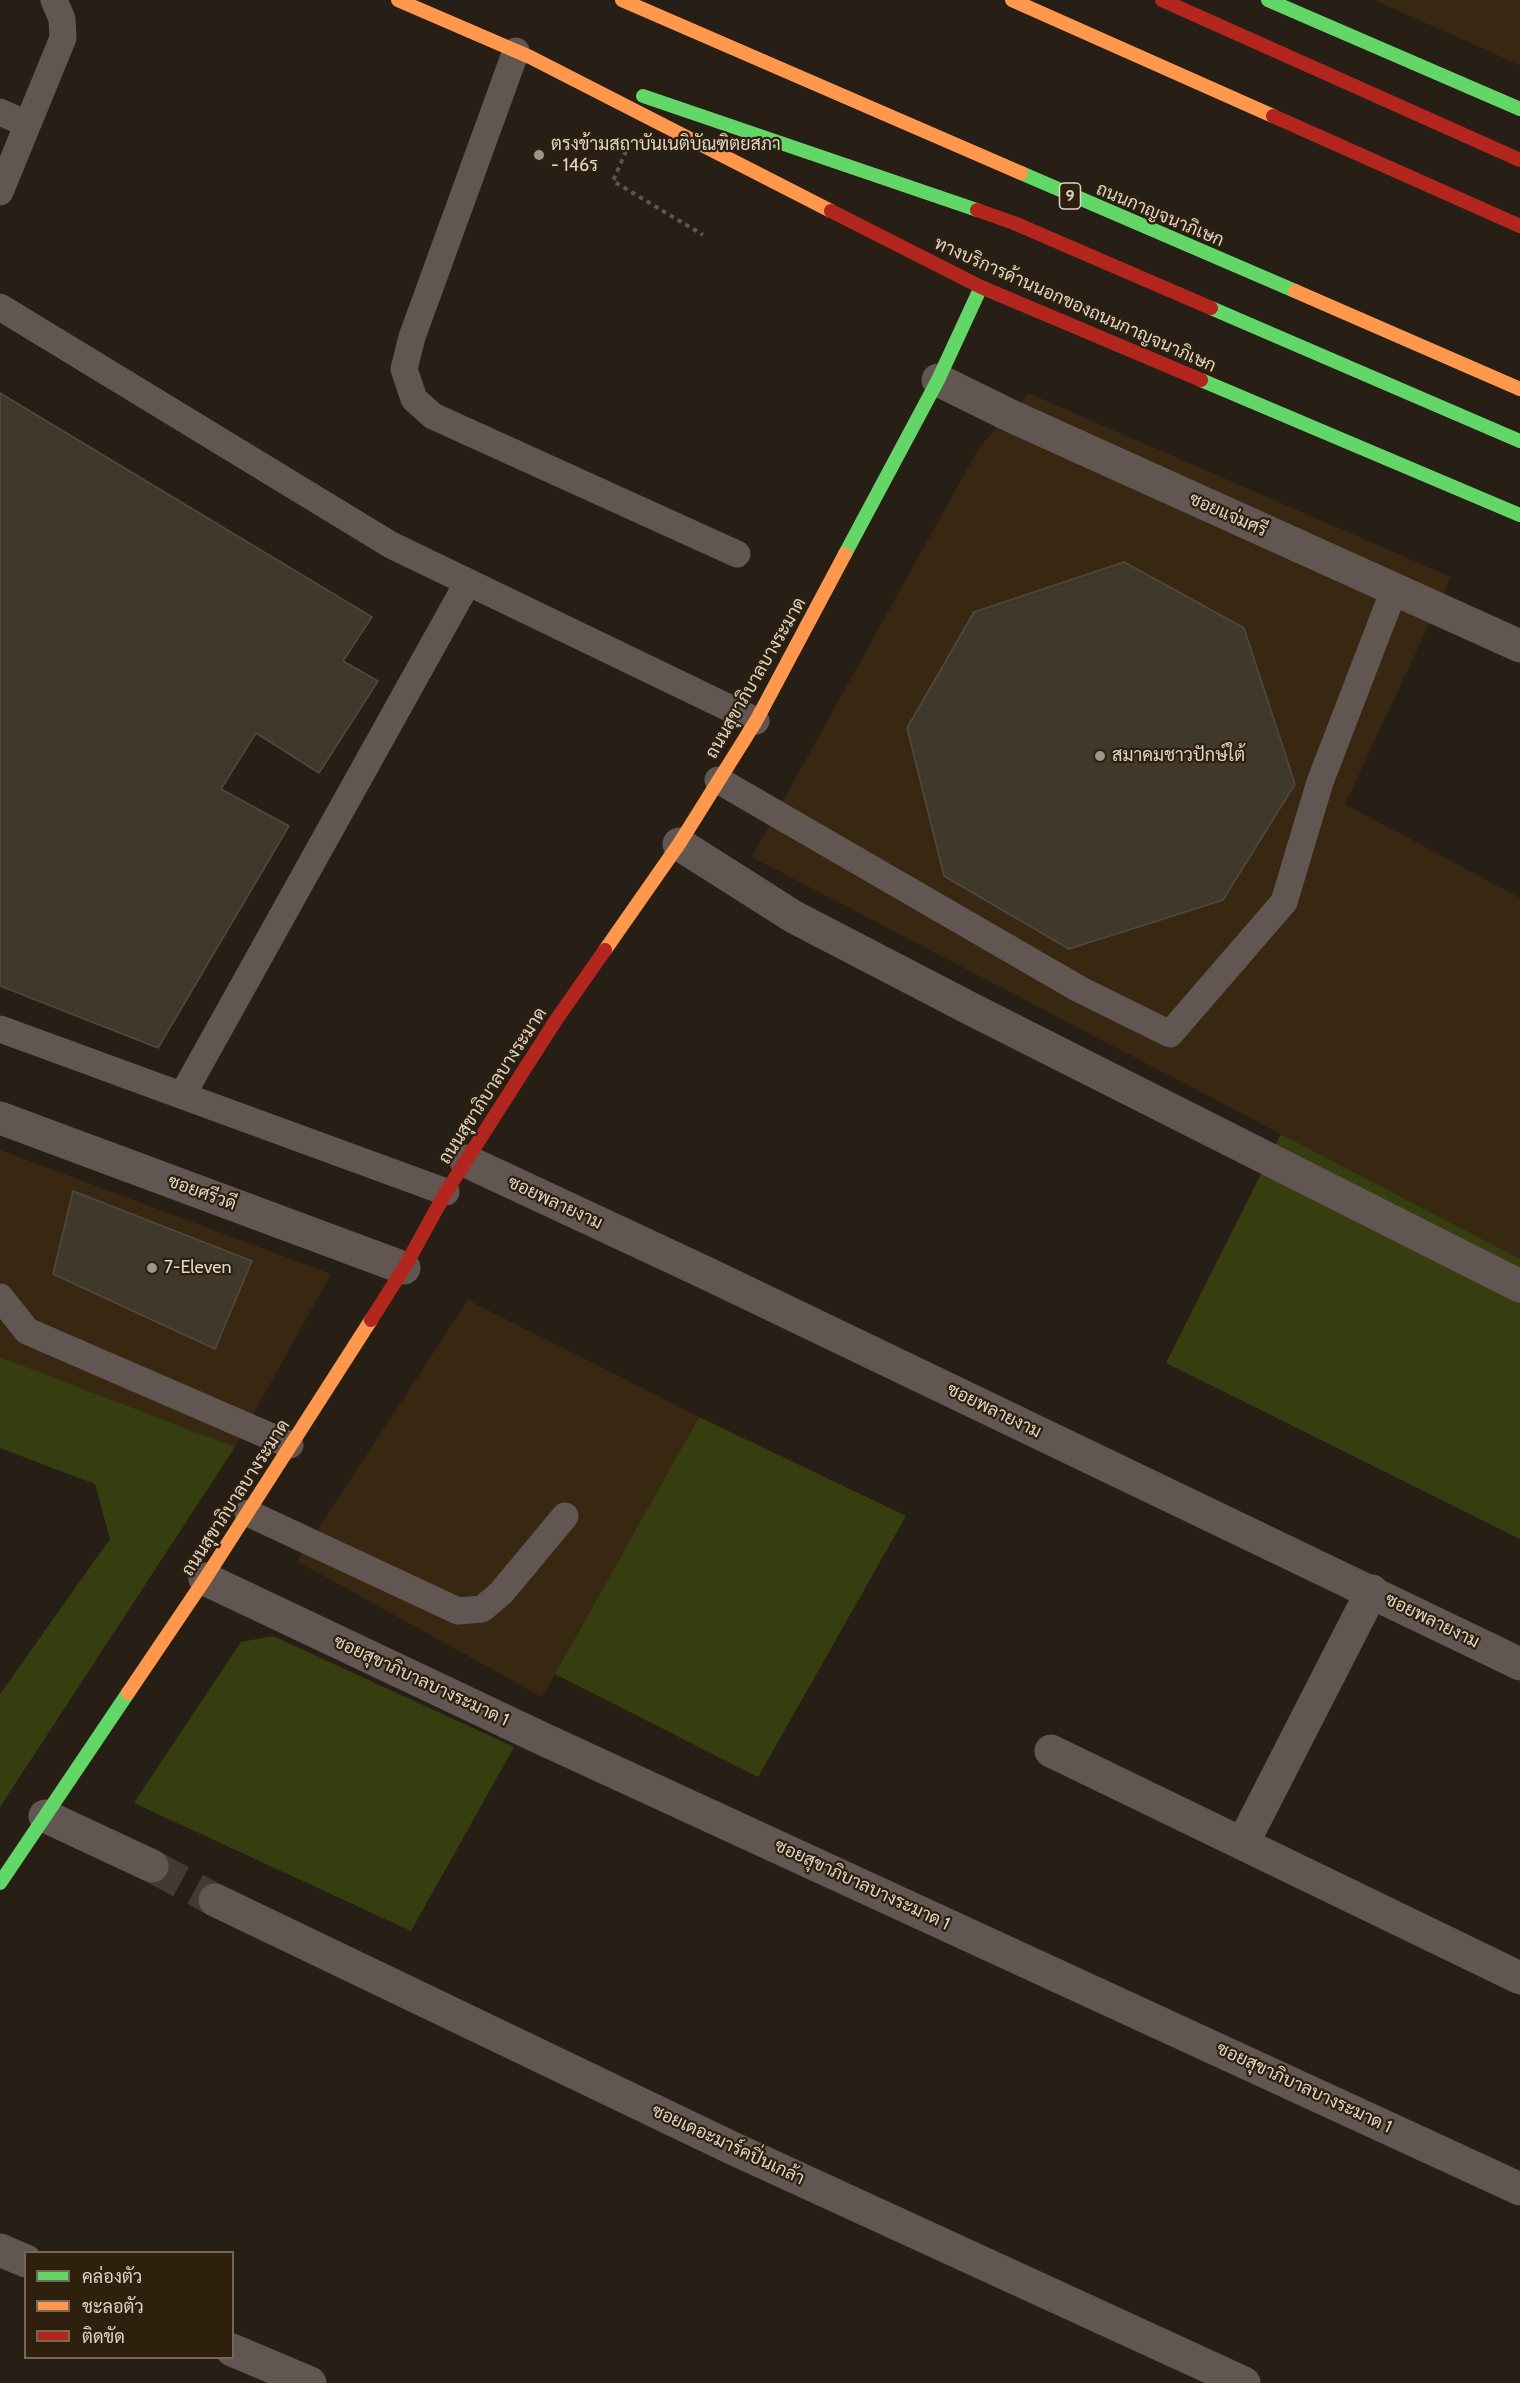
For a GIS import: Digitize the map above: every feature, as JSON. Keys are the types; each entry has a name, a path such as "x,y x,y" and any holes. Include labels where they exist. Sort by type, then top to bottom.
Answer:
{"main road":[{"name":"ทางบริการด้านนอกของถนนกาญจนาภิเษก","path":"398,0 523,54 981,287 1520,515"},
{"name":"ถนนกาญจนาภิเษก","path":"622,0 1520,389"},
{"path":"1012,0 1520,226"},
{"path":"1162,0 1520,160"},
{"path":"1268,0 1520,110"},
{"path":"523,54 1014,223 1520,441"},
{"name":"ถนนสุขาภิบาลบางระมาด","path":"0,1883 248,1513 404,1268 446,1192 556,1020 679,844 756,721 938,380 981,287"}],"street":[{"name":"ซอยแจ่มศรี","path":"938,380 1520,646"},
{"path":"679,844 794,917 1520,1286"},
{"name":"ซอยศรีวดี","path":"0,1118 404,1268"},
{"name":"ซอยพลายงาม","path":"466,1161 1520,1664"},
{"name":"ซอยสุขาภิบาลบางระมาด 1","path":"205,1579 543,1739 1520,2189"},
{"path":"1243,1842 1372,1592"},
{"path":"1051,1751 1520,1978"},
{"path":"45,1816 152,1866"},
{"name":"ซอยเดอะมาร์คปิ่นเกล้า","path":"215,1900 732,2148 1244,2383"},
{"path":"0,2250 24,2260"},
{"path":"234,2351 310,2383"}],"lane":[{"path":"0,192 63,38 62,19 54,0"},
{"path":"523,54 412,337 404,369 414,399 433,416 737,554"},
{"path":"0,112 27,124"},
{"path":"0,307 336,514 468,582 756,721"},
{"path":"183,1094 468,582"},
{"path":"718,780 1079,989 1170,1034 1284,902 1320,782 1394,590"},
{"path":"0,1029 446,1192"},
{"path":"0,1297 27,1331 290,1445"},
{"path":"248,1513 458,1611 482,1609 501,1593 565,1516"}],"path":[{"path":"613,181 703,235"}],"shaded area":[{"path":"1374,0 1520,0 1520,65"},
{"path":"1028,393 1451,577 1345,804 1520,898 1520,1259 752,857 979,448"},
{"path":"0,1150 331,1274 235,1447 0,1357"},
{"path":"468,1300 699,1417 542,1697 297,1561"}],"green space":[{"path":"1281,1134 1520,1259 1520,1539 1166,1363"},
{"path":"0,1357 235,1447 0,1807 0,1694 110,1539 95,1484 0,1448"},
{"path":"699,1417 906,1516 758,1777 555,1674"},
{"path":"273,1636 514,1747 411,1931 134,1803 241,1642"}],"building":[{"path":"0,393 372,617 343,661 378,681 319,773 256,733 221,789 289,826 158,1048 0,986"},
{"name":"สมาคมชาวปักษ์ใต้","path":"1124,562 1244,628 1295,784 1223,900 1069,949 944,876 907,728 974,612"},
{"name":"7-Eleven","path":"73,1191 252,1261 215,1349 53,1274"}],"tunnel":[{"path":"152,1866 215,1900"}],"traffic: fast":[{"path":"1268,0 1520,109"},
{"path":"643,96 977,210"},
{"path":"1021,173 1295,291"},
{"path":"845,554 938,380 981,287"},
{"path":"1211,308 1520,441"},
{"path":"1201,380 1520,515"},
{"path":"0,1883 128,1693"}],"traffic: slow":[{"path":"398,0 530,57 831,211"},
{"path":"622,0 1021,173"},
{"path":"1012,0 1273,116"},
{"path":"1295,291 1520,389"},
{"path":"605,950 679,844 756,721 845,554"},
{"path":"128,1693 205,1579 371,1320"}],"traffic: jam":[{"path":"1162,0 1520,160"},
{"path":"1273,116 1520,226"},
{"path":"977,210 1014,223 1211,308"},
{"path":"831,211 981,287 1201,380"},
{"path":"371,1320 404,1268 446,1192 556,1020 605,950"}],"place":[{"name":"ตรงข้ามสถาบันเนติบัณฑิตยสภา - 146ร","path":"539,155"},
{"name":"สมาคมชาวปักษ์ใต้","path":"1100,756"},
{"name":"7-Eleven","path":"152,1268"}]}
